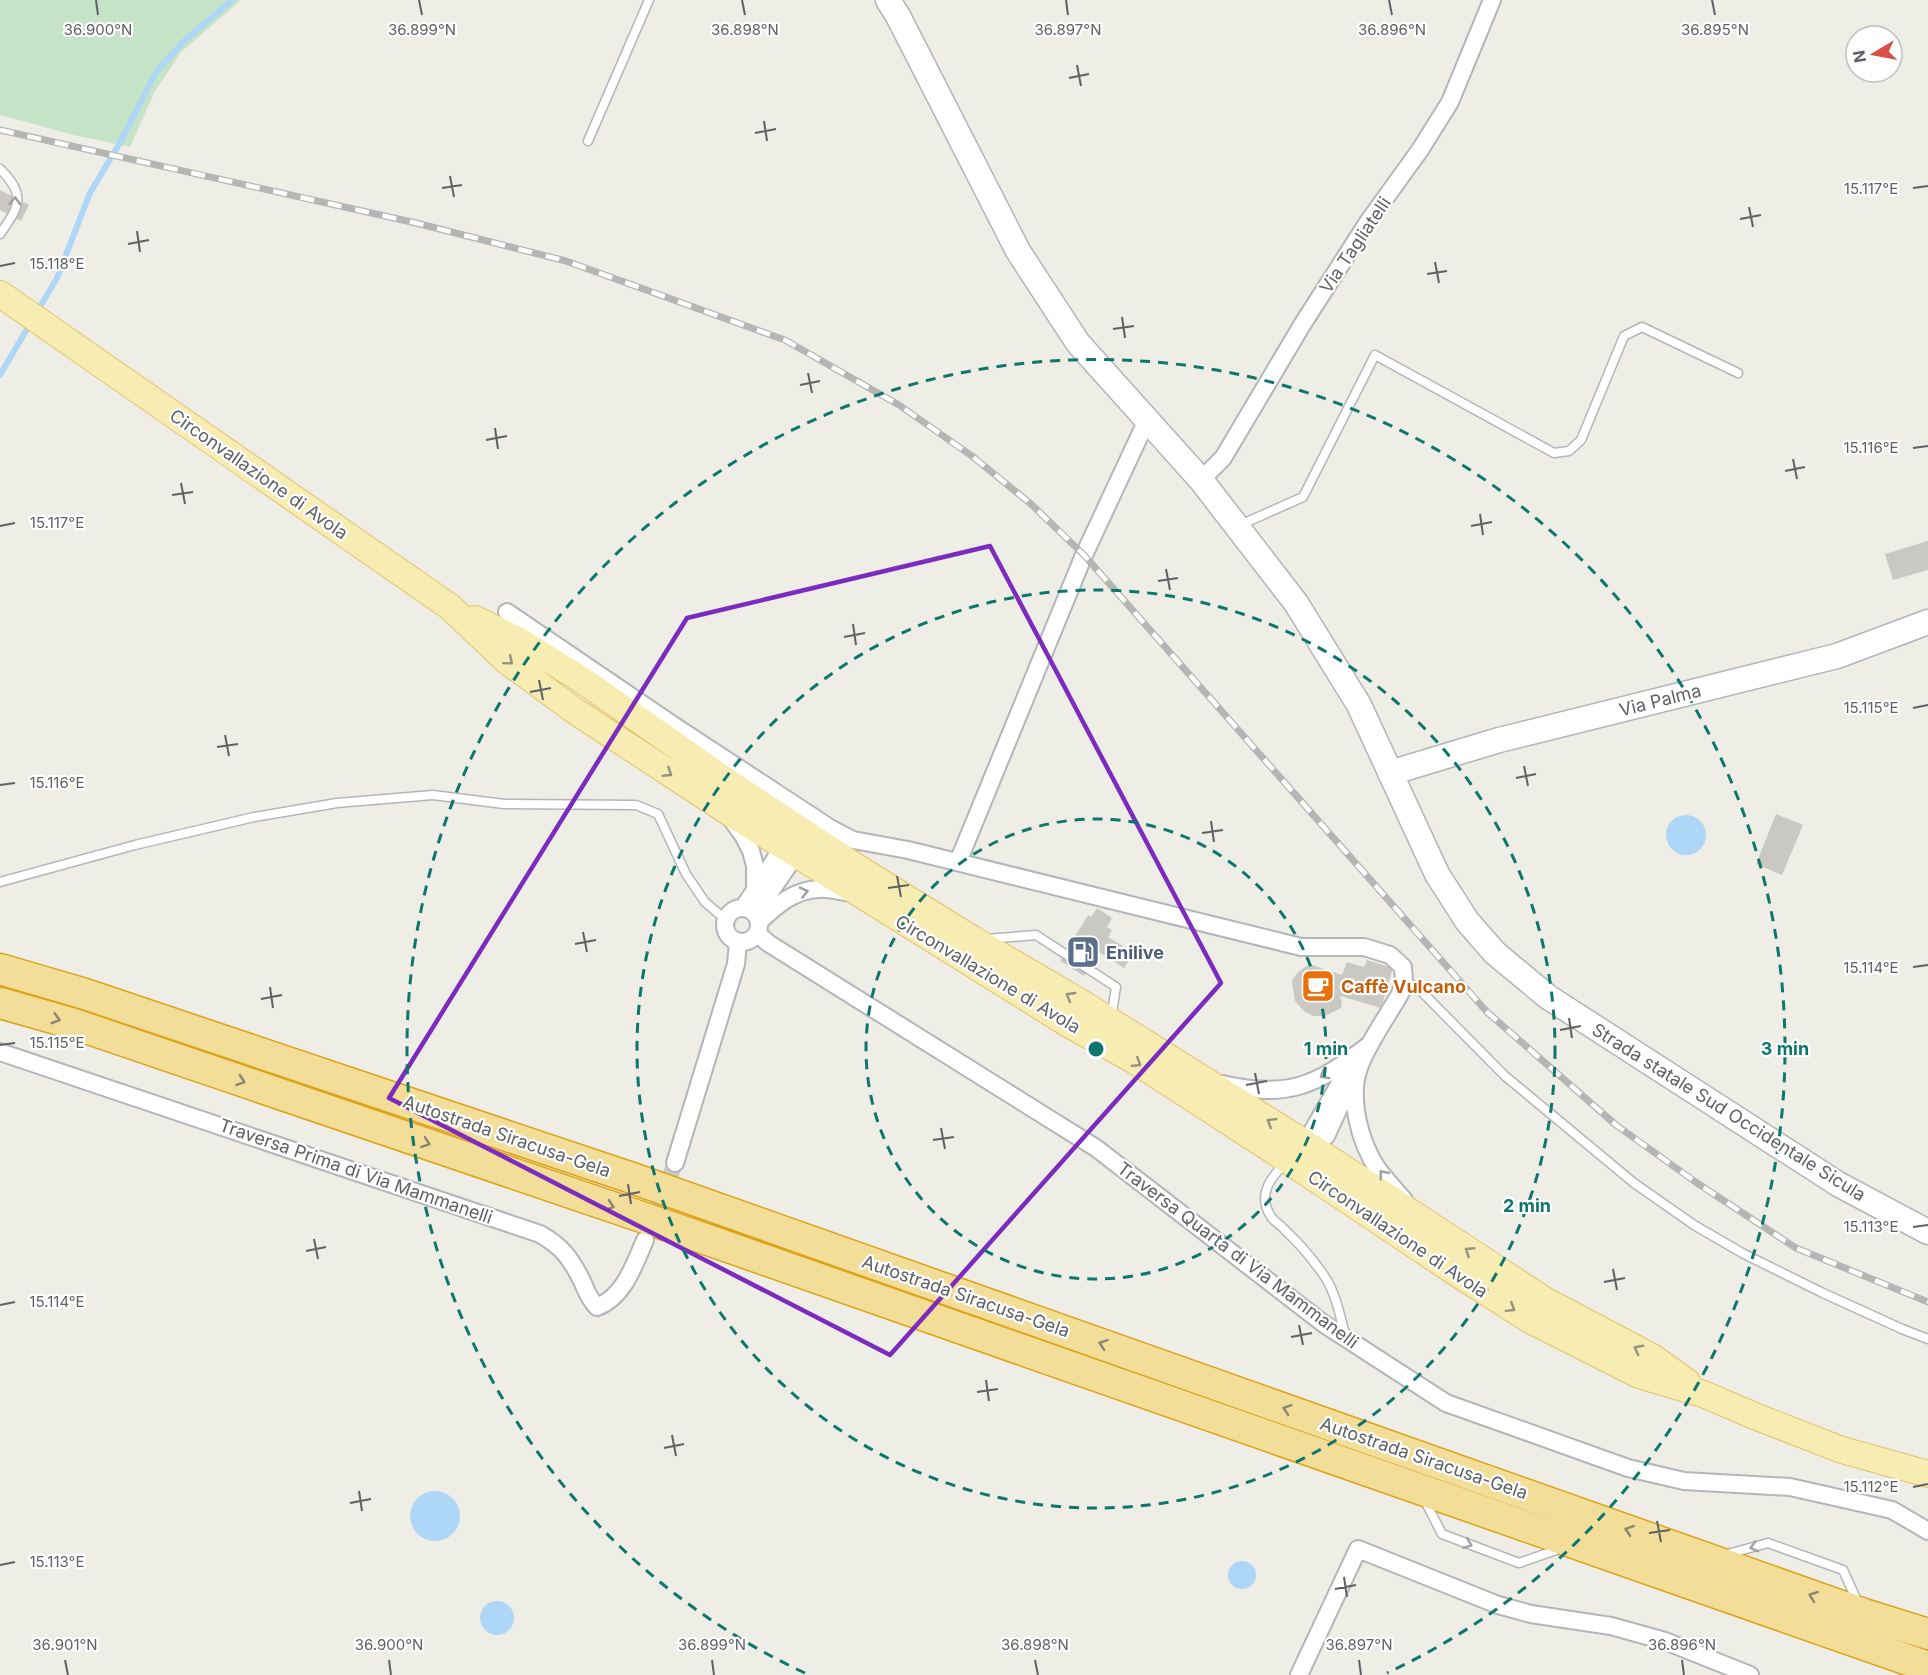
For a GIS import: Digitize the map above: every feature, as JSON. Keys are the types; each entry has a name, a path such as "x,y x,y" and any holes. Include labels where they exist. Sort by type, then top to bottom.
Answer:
{"highway":[{"name":"Autostrada Siracusa-Gela","path":"0,969 82,993 621,1174 1864,1614 1928,1634"},
{"name":"Autostrada Siracusa-Gela","path":"0,1003 74,1024 659,1223 1928,1667"}],"main road":[{"name":"Strada statale Sud Occidentale Sicula","path":"888,0 1018,251 1078,343 1200,480 1296,603 1359,705 1437,874 1467,921 1495,953 1548,997 1838,1184 1928,1232"},
{"name":"Circonvallazione di Avola","path":"2,297 450,607 507,661 566,705 724,810 796,841 974,940 1111,1022 1311,1147 1546,1301 1652,1357 1703,1394"},
{"name":"Circonvallazione di Avola","path":"450,607 518,640 585,682 796,841 858,894 1070,1025 1135,1061 1530,1320 1639,1375 1703,1394 1842,1450 1928,1474"},
{"name":"Via Palma","path":"1390,773 1499,740 1837,656 1928,622"}],"street":[{"name":"Via Tagliatelli","path":"1200,480 1223,458 1302,325 1450,102 1492,0"},
{"path":"958,862 1084,555 1147,420"},
{"path":"507,612 676,727 830,828 853,840 908,850 1301,947 1364,947 1390,955 1403,967 1404,982 1400,994 1358,1062 1326,1136 1311,1147 1286,1159"},
{"path":"724,810 744,837 755,866 754,920 749,941 738,942 731,939 727,933 726,920 733,911 754,920"},
{"path":"755,890 796,841"},
{"path":"754,920 796,841"},
{"path":"754,920 797,893 819,889 858,894"},
{"name":"Traversa Quarta di Via Mammanelli","path":"754,920 768,943 1095,1148 1324,1324 1446,1403 1628,1468 1684,1480 1790,1487 1892,1510 1928,1532"},
{"path":"675,1163 735,964 738,942"},
{"name":"Traversa Prima di Via Mammanelli","path":"0,1052 540,1234 558,1245 570,1258 588,1298 597,1307 607,1303 620,1291 645,1240"},
{"path":"1204,1080 1247,1090 1280,1091 1293,1089 1358,1062"},
{"path":"1358,1062 1354,1089 1365,1145 1378,1169 1420,1219"},
{"path":"1311,1147 1315,1178"},
{"path":"1299,1675 1358,1549 1498,1605 1532,1614 1611,1626 1665,1641 1750,1675"}],"lane":[{"path":"588,141 649,0"},
{"path":"0,169 13,182 18,197 15,213 0,234"},
{"path":"1236,526 1303,497 1375,355 1554,453 1569,451 1581,440 1624,336 1642,327 1738,372"},
{"path":"0,882 135,845 254,816 337,803 433,795 504,804 636,805 658,814 686,874 705,902 726,920"},
{"path":"974,940 1036,935 1116,987 1111,1022"},
{"path":"1404,982 1416,986 1505,1076 1564,1127 1634,1183 1694,1225 1744,1254 1824,1293 1928,1339"},
{"path":"1286,1159 1274,1174 1267,1188 1265,1203 1273,1219 1286,1230 1326,1278 1336,1301 1345,1338"}],"highlighted area":[{"path":"990,546 1221,983 890,1355 389,1098 687,618"}],"green space":[{"path":"0,0 241,0 181,52 154,93 130,147 0,115"}],"water":[{"path":"1686,815 1694,816 1700,821 1705,827 1705,843 1700,849 1694,854 1686,855 1678,854 1672,849 1667,843 1666,835 1667,827 1672,821 1678,816"},
{"path":"435,1491 444,1493 455,1502 460,1516 458,1525 449,1536 435,1541 426,1539 415,1530 410,1516 412,1507 421,1496"},
{"path":"1242,1561 1252,1565 1256,1575 1252,1585 1242,1589 1232,1585 1228,1575 1232,1565"},
{"path":"497,1601 509,1606 514,1618 509,1630 497,1635 485,1630 480,1618 485,1606"}],"building":[{"path":"0,190 29,205 21,221 0,210"},
{"path":"1928,541 1928,570 1893,580 1885,554"},
{"path":"1776,814 1803,825 1782,875 1756,864"},
{"path":"1097,908 1112,918 1107,927 1112,930 1108,937 1134,953 1124,968 1099,952 1084,976 1060,961 1088,915 1091,917"},
{"path":"1367,960 1393,968 1381,1008 1340,996 1341,1008 1325,1016 1313,1016 1305,1012 1295,1001 1292,981 1297,973 1309,964 1342,975 1347,962 1364,967"}],"waterway":[{"path":"37,312 57,278 90,193 121,141 156,72 185,40 232,0"},
{"path":"0,375 30,324"}],"tunnel":[{"path":"650,1228 675,1163"}],"railway":[{"path":"0,130 416,223 566,261 785,340 899,405 972,456 1031,504 1084,555 1487,1012 1616,1125 1697,1183 1796,1248 1928,1302"}],"place":[{"name":"Enilive","path":"1083,952"},
{"name":"Caffè Vulcano","path":"1318,986"}]}
